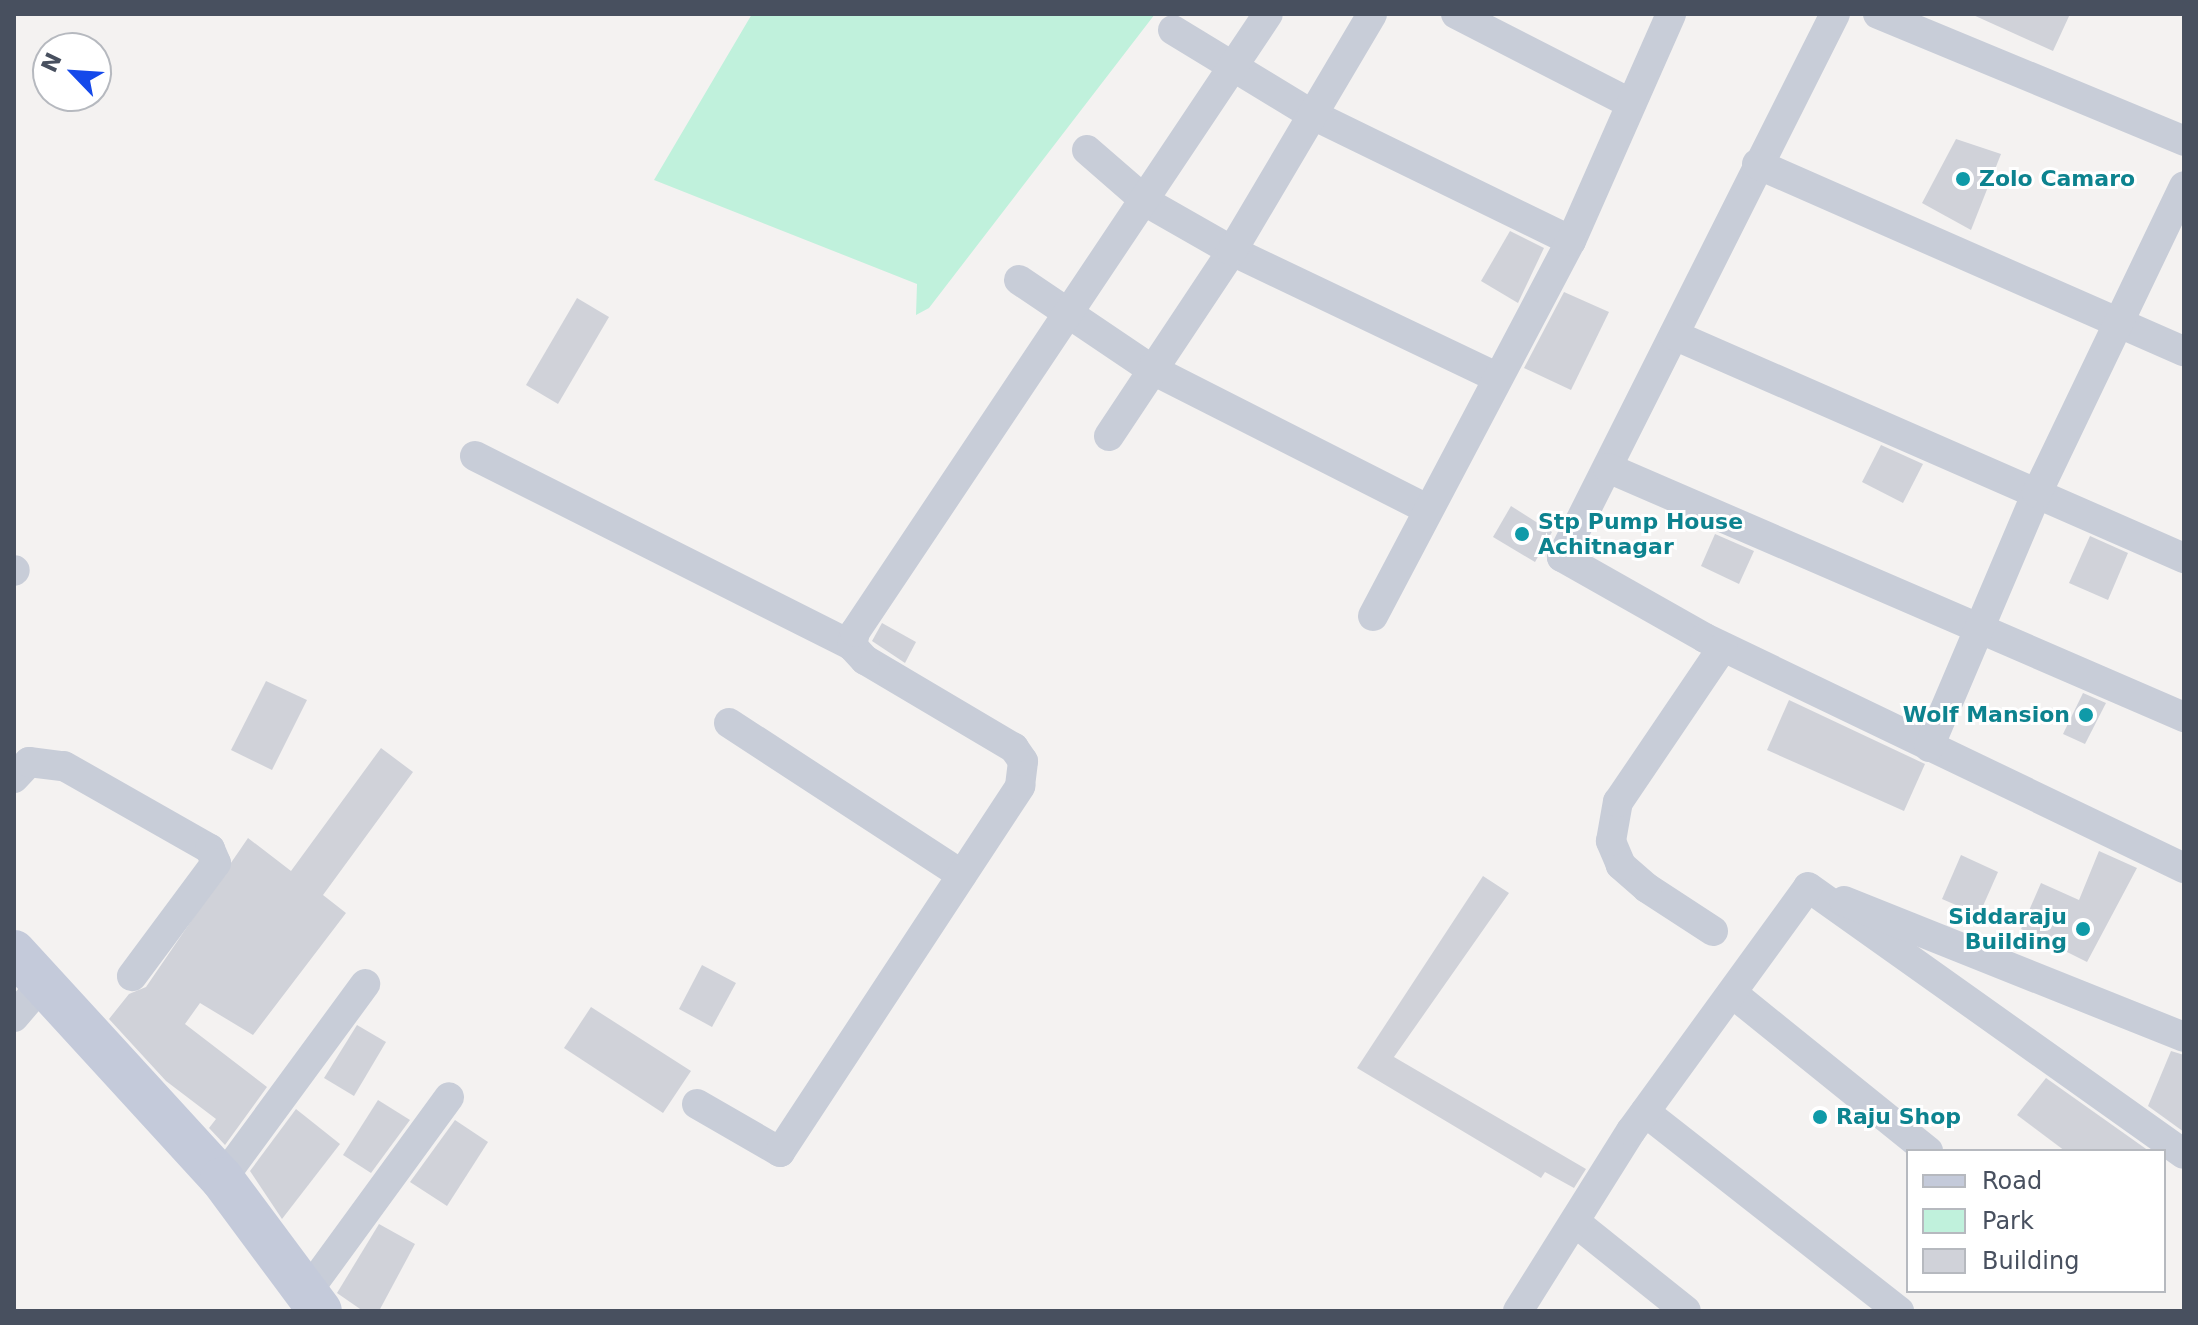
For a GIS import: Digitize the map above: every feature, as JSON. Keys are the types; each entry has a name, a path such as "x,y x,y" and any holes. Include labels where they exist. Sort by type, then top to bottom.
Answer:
{"street":[{"path":"852,646 1068,313 1268,14"},
{"path":"1109,436 1232,251 1372,14"},
{"path":"1456,14 1630,103"},
{"path":"1373,616 1425,508 1571,241 1671,14"},
{"path":"1835,14 1562,557 1723,647 2184,868"},
{"path":"1878,14 2184,141"},
{"path":"1173,30 1313,115 1571,241"},
{"path":"1087,150 1144,199 1232,251 1496,377"},
{"path":"1757,164 2184,351"},
{"path":"1929,747 1984,630 2037,493 2184,186"},
{"path":"1019,280 1151,369 1425,508"},
{"path":"1674,335 2184,558"},
{"path":"475,456 852,646 1023,761 1020,786 780,1152 697,1104"},
{"path":"1608,468 2184,717"},
{"path":"1713,931 1647,888 1621,865 1611,841 1618,802 1723,647"},
{"path":"729,723 962,875"},
{"path":"14,778 29,762 64,766 210,849 216,863 132,976"},
{"path":"1518,1311 1645,1112 1808,887"},
{"path":"1808,887 2184,1037"},
{"path":"1808,887 2184,1154"},
{"path":"14,1017 28,967"},
{"path":"28,967 222,1179 313,1302 449,1097"},
{"path":"222,1179 365,984"},
{"path":"1732,993 1926,1149"},
{"path":"1645,1112 1899,1311"},
{"path":"1575,1222 1686,1311"}],"green space":[{"path":"752,14 1155,14 929,308 916,315 917,284 654,180"}],"building":[{"path":"1971,14 2070,14 2053,51"},
{"name":"Zolo Camaro","path":"1956,139 2001,154 1971,230 1922,203"},
{"path":"1510,231 1544,248 1518,303 1481,281"},
{"path":"1564,292 1609,312 1571,390 1524,368"},
{"path":"577,298 609,317 558,404 526,385"},
{"path":"1881,445 1923,464 1903,503 1862,482"},
{"name":"Stp Pump House Achitnagar","path":"1511,506 1552,532 1535,562 1493,537"},
{"path":"1715,534 1754,551 1739,584 1701,566"},
{"path":"2090,536 2128,553 2108,600 2069,583"},
{"path":"882,623 916,642 905,663 872,641"},
{"path":"266,681 307,700 272,770 231,750"},
{"name":"Wolf Mansion","path":"2083,693 2106,703 2085,744 2063,734"},
{"path":"1789,700 1925,764 1904,811 1767,750"},
{"path":"381,748 413,772 323,895 346,913 253,1035 200,1003 185,1024 267,1087 225,1145 209,1128 216,1119 166,1081 109,1019 129,994 146,987 248,838 291,871"},
{"path":"2099,851 2137,868 2087,962 2021,929 2041,883 2079,900"},
{"path":"1961,855 1998,872 1979,915 1942,899"},
{"path":"1483,876 1509,893 1394,1057 1586,1169 1574,1188 1545,1172 1541,1178 1357,1068"},
{"path":"702,965 736,983 712,1027 679,1009"},
{"path":"591,1007 691,1071 663,1113 564,1048"},
{"path":"357,1025 386,1042 354,1096 324,1078"},
{"path":"2171,1051 2184,1055 2184,1132 2148,1106"},
{"path":"2046,1078 2146,1149 2062,1149 2017,1115"},
{"path":"378,1100 410,1120 371,1173 343,1155"},
{"path":"296,1109 340,1144 282,1219 250,1171"},
{"path":"455,1120 488,1142 447,1206 410,1182"},
{"path":"379,1224 415,1244 379,1311 363,1311 337,1293"}],"place":[{"name":"Zolo Camaro","path":"1963,179"},
{"name":"Stp Pump House Achitnagar","path":"1522,534"},
{"name":"Wolf Mansion","path":"2086,715"},
{"name":"Siddaraju Building","path":"2083,929"},
{"name":"Raju Shop","path":"1820,1117"}]}
